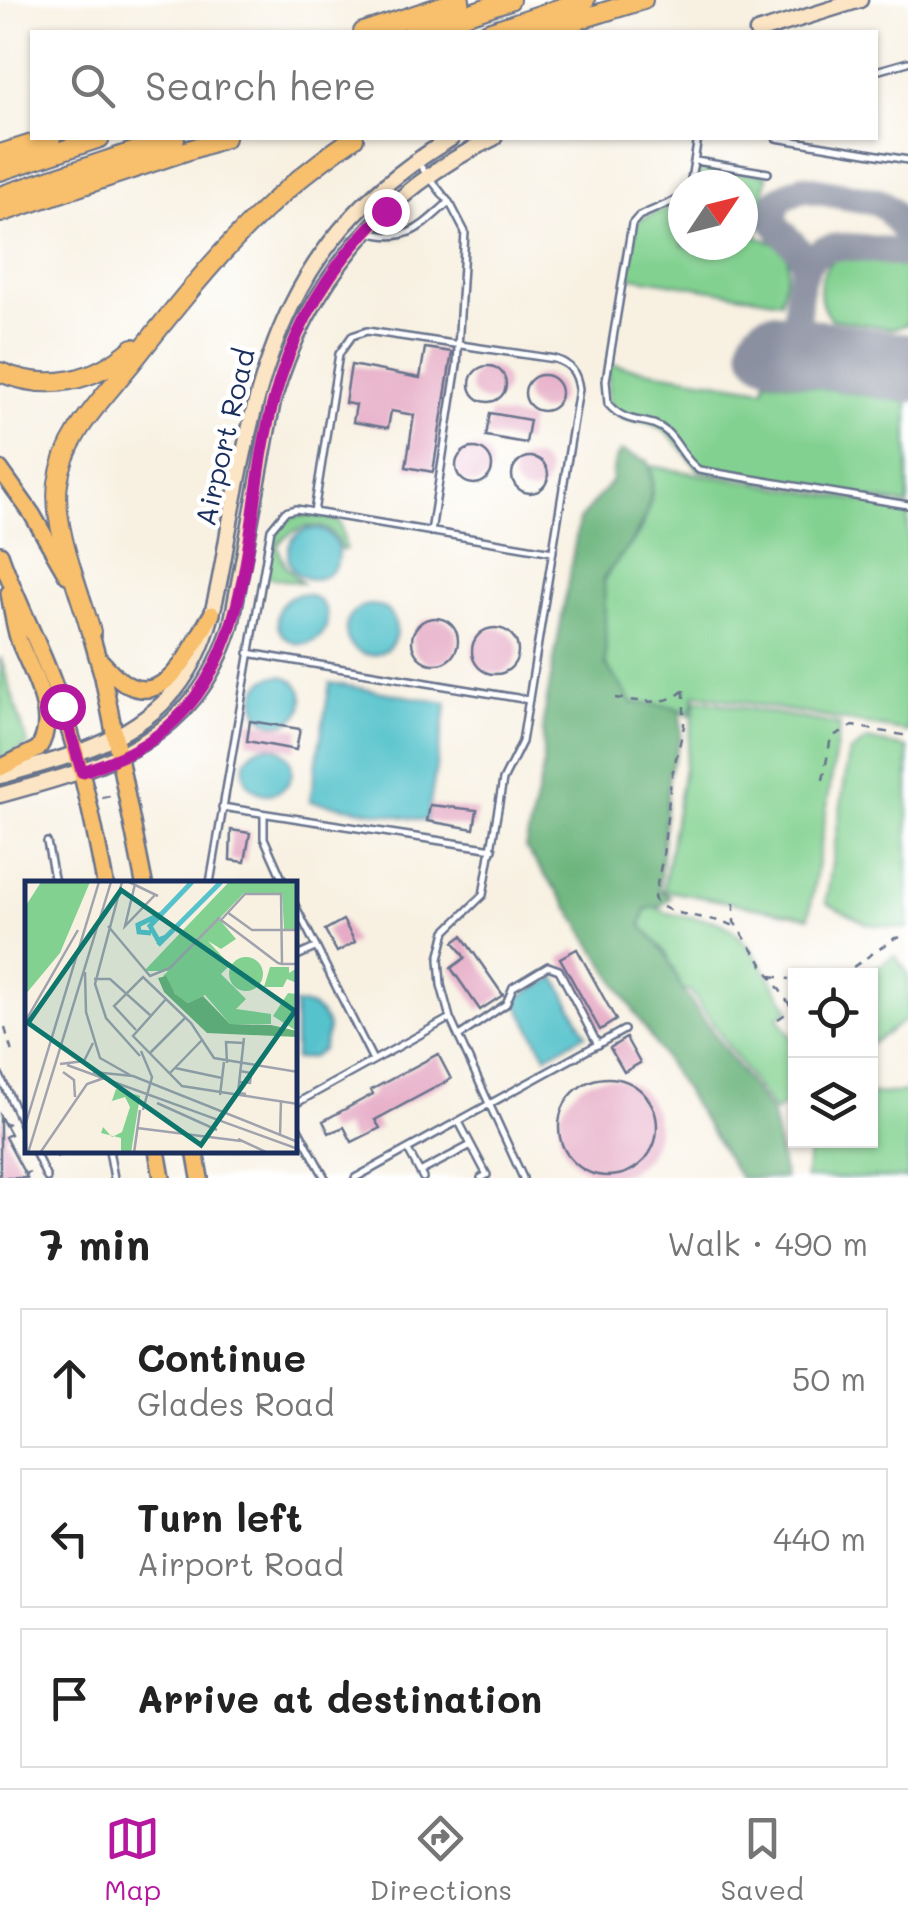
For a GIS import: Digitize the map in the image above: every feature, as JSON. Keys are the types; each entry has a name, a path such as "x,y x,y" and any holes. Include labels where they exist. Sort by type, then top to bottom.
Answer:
{"highway":[{"path":"369,30 460,0"},
{"path":"420,30 510,0"},
{"path":"494,30 585,0"},
{"path":"546,30 643,0"},
{"path":"573,30 615,9"},
{"path":"0,154 45,140"},
{"path":"0,171 94,140"},
{"path":"0,196 169,140"},
{"path":"0,213 219,140"},
{"path":"90,632 59,516 59,475 78,432 159,326 240,230 295,181 351,140"},
{"path":"0,372 42,383 82,378 114,364 159,326"}],"main road":[{"path":"0,469 52,548 90,632 99,659 144,881"},
{"path":"3,562 55,687 77,754 106,881"},
{"path":"0,768 38,749 46,730 40,694 14,624 3,562"},
{"path":"99,659 131,687 146,690 160,686 177,669 212,614"},
{"path":"158,1153 162,1178"},
{"path":"196,1153 200,1178"}],"street":[{"path":"764,30 860,0"},
{"name":"Airport Road","path":"0,776 77,754 115,738 149,715 180,684 198,653 212,614 252,414 273,342 288,308 328,246 364,205 416,161 449,140"},
{"name":"Airport Road","path":"0,795 120,757 151,740 196,697 218,660 234,614 269,421 284,365 316,297 365,231 428,175 490,140"}],"lane":[{"path":"878,70 908,62"},
{"path":"694,170 698,140"},
{"path":"788,140 908,160"},
{"path":"416,161 449,202 465,232 458,345 430,532"},
{"path":"696,161 768,173"},
{"path":"365,231 399,237 416,231 449,202"},
{"path":"668,203 639,216 632,224 606,380 608,404 626,420 664,429 690,464 705,472 908,505"},
{"path":"314,512 339,354 352,336 367,331 555,359 571,368 577,377 522,742 503,780 484,895 455,921 441,942 441,985 450,1018 523,1178"},
{"path":"210,881 270,529 286,512 296,509 553,552"},
{"path":"248,653 530,700"},
{"path":"222,807 493,849"},
{"path":"264,814 264,838 283,881"},
{"path":"47,842 56,881"},
{"path":"298,911 373,1060"},
{"path":"298,956 316,948"},
{"path":"458,1036 506,1004 513,988 548,966 559,970 598,1045"},
{"path":"298,1102 450,1018"},
{"path":"355,1178 624,1030"},
{"path":"0,1076 25,1130"},
{"path":"459,1122 485,1177"},
{"path":"298,1128 325,1178"},
{"path":"408,1150 422,1175 471,1146"},
{"path":"35,1153 47,1178"},
{"path":"110,1153 114,1178"}],"path":[{"path":"615,698 657,701 676,697 684,690 684,726 654,898 663,908 722,920 738,928"},
{"path":"823,780 831,737 853,726 908,736"},
{"path":"100,799 110,796"},
{"path":"734,904 732,918 788,1000"},
{"path":"851,968 894,938 908,936"},
{"path":"770,976 788,979"},
{"path":"778,1018 788,1013"},
{"path":"5,1028 13,1056"},
{"path":"0,1046 9,1044"},
{"path":"56,1153 58,1159"}],"green space":[{"path":"708,165 738,170 699,170"},
{"path":"758,173 767,175 758,231"},
{"path":"668,207 668,260 758,260 758,237 780,247 788,260 781,301 626,276 637,221"},
{"path":"842,254 908,267 908,324 894,329 831,319 822,303 821,284 828,266"},
{"path":"608,364 764,389 766,379 908,402 908,505 699,470 665,432 624,417 608,404"},
{"path":"621,451 648,461 651,493 642,524 604,577 606,665 633,703 681,710 681,737 669,774 659,889 671,897 661,906 646,909 641,925 666,954 682,989 772,1115 785,1178 740,1178 565,902 525,848 543,769 543,722 579,520 611,482"},
{"path":"650,466 908,509 908,732 695,694 690,715 670,706 633,703 606,666 603,588 610,569 633,542 646,516 652,485"},
{"path":"295,515 321,516 340,522 346,549 341,550 336,539 321,527 303,528 285,538 277,546 286,567 302,583 267,577 276,533"},
{"path":"0,657 28,745 0,760"},
{"path":"696,699 840,725 809,917 663,890"},
{"path":"867,740 908,748 908,929 868,924 826,903 849,753"},
{"path":"655,907 715,921 727,926 748,946 788,1006 778,1017 788,1032 788,1103 774,1112 690,991 682,989 666,954 641,925 646,909"},
{"path":"895,955 908,974 908,1018 878,1039 878,968"},
{"path":"908,1092 908,1178 805,1178 810,1148 878,1148 878,1094"}],"water":[{"path":"313,529 331,536 338,554 331,572 313,579 295,572 288,554 295,536"},
{"path":"302,594 320,601 327,619 320,637 302,644 284,637 277,619 284,601"},
{"path":"371,605 389,612 396,630 389,648 371,655 353,648 346,630 353,612"},
{"path":"279,676 296,683 303,700 296,717 279,724 262,717 255,700 262,683"},
{"path":"330,683 447,703 427,821 310,801"},
{"path":"268,746 285,753 292,770 285,787 268,794 251,787 244,770 251,753"},
{"path":"556,977 586,1034 546,1056 515,999"},
{"path":"298,1004 316,1010 328,1029 322,1050 313,1057 298,1059"}],"building":[{"path":"425,348 452,352 433,472 406,467 414,415 391,411 388,428 353,422 356,405 345,403 351,365 420,378"},
{"path":"488,366 501,371 506,384 501,397 488,402 475,397 470,384 475,371"},
{"path":"543,375 556,380 561,393 556,406 543,411 530,406 525,393 530,380"},
{"path":"490,413 530,420 526,443 486,436"},
{"path":"474,448 487,453 492,466 487,479 474,484 461,479 456,466 461,453"},
{"path":"530,457 543,462 548,475 543,488 530,493 517,488 512,475 517,462"},
{"path":"435,618 451,625 458,641 451,657 435,664 419,657 412,641 419,625"},
{"path":"495,628 511,635 518,651 511,667 495,674 479,667 472,651 479,635"},
{"path":"250,721 300,729 296,750 247,741"},
{"path":"430,805 477,810 474,829 427,821"},
{"path":"231,830 250,833 245,862 230,860"},
{"path":"343,920 355,942 337,952 325,930"},
{"path":"462,936 503,995 480,1010 451,968 465,958 454,942"},
{"path":"577,949 616,1020 600,1030 560,958"},
{"path":"626,1038 640,1063 624,1072 610,1048"},
{"path":"438,1054 451,1079 375,1120 380,1128 352,1142 344,1127 329,1133 323,1121"},
{"path":"608,1078 627,1082 643,1092 653,1108 657,1127 653,1146 643,1162 627,1172 608,1176 589,1172 573,1162 563,1146 559,1127 563,1108 573,1092 589,1082"},
{"path":"0,1116 10,1134 5,1137 27,1178 0,1178"}],"taxiway":[{"path":"805,271 801,254 773,219 778,200 802,188 878,202 908,236"},
{"path":"834,356 812,347 797,328 798,296 803,274 812,259 824,250 839,247 908,255"}],"runway":[{"path":"773,346 908,368"}],"route":[{"path":"62,706 82,772 128,754 151,740 196,697 228,638 269,421 284,365 326,281 386,211"}]}
